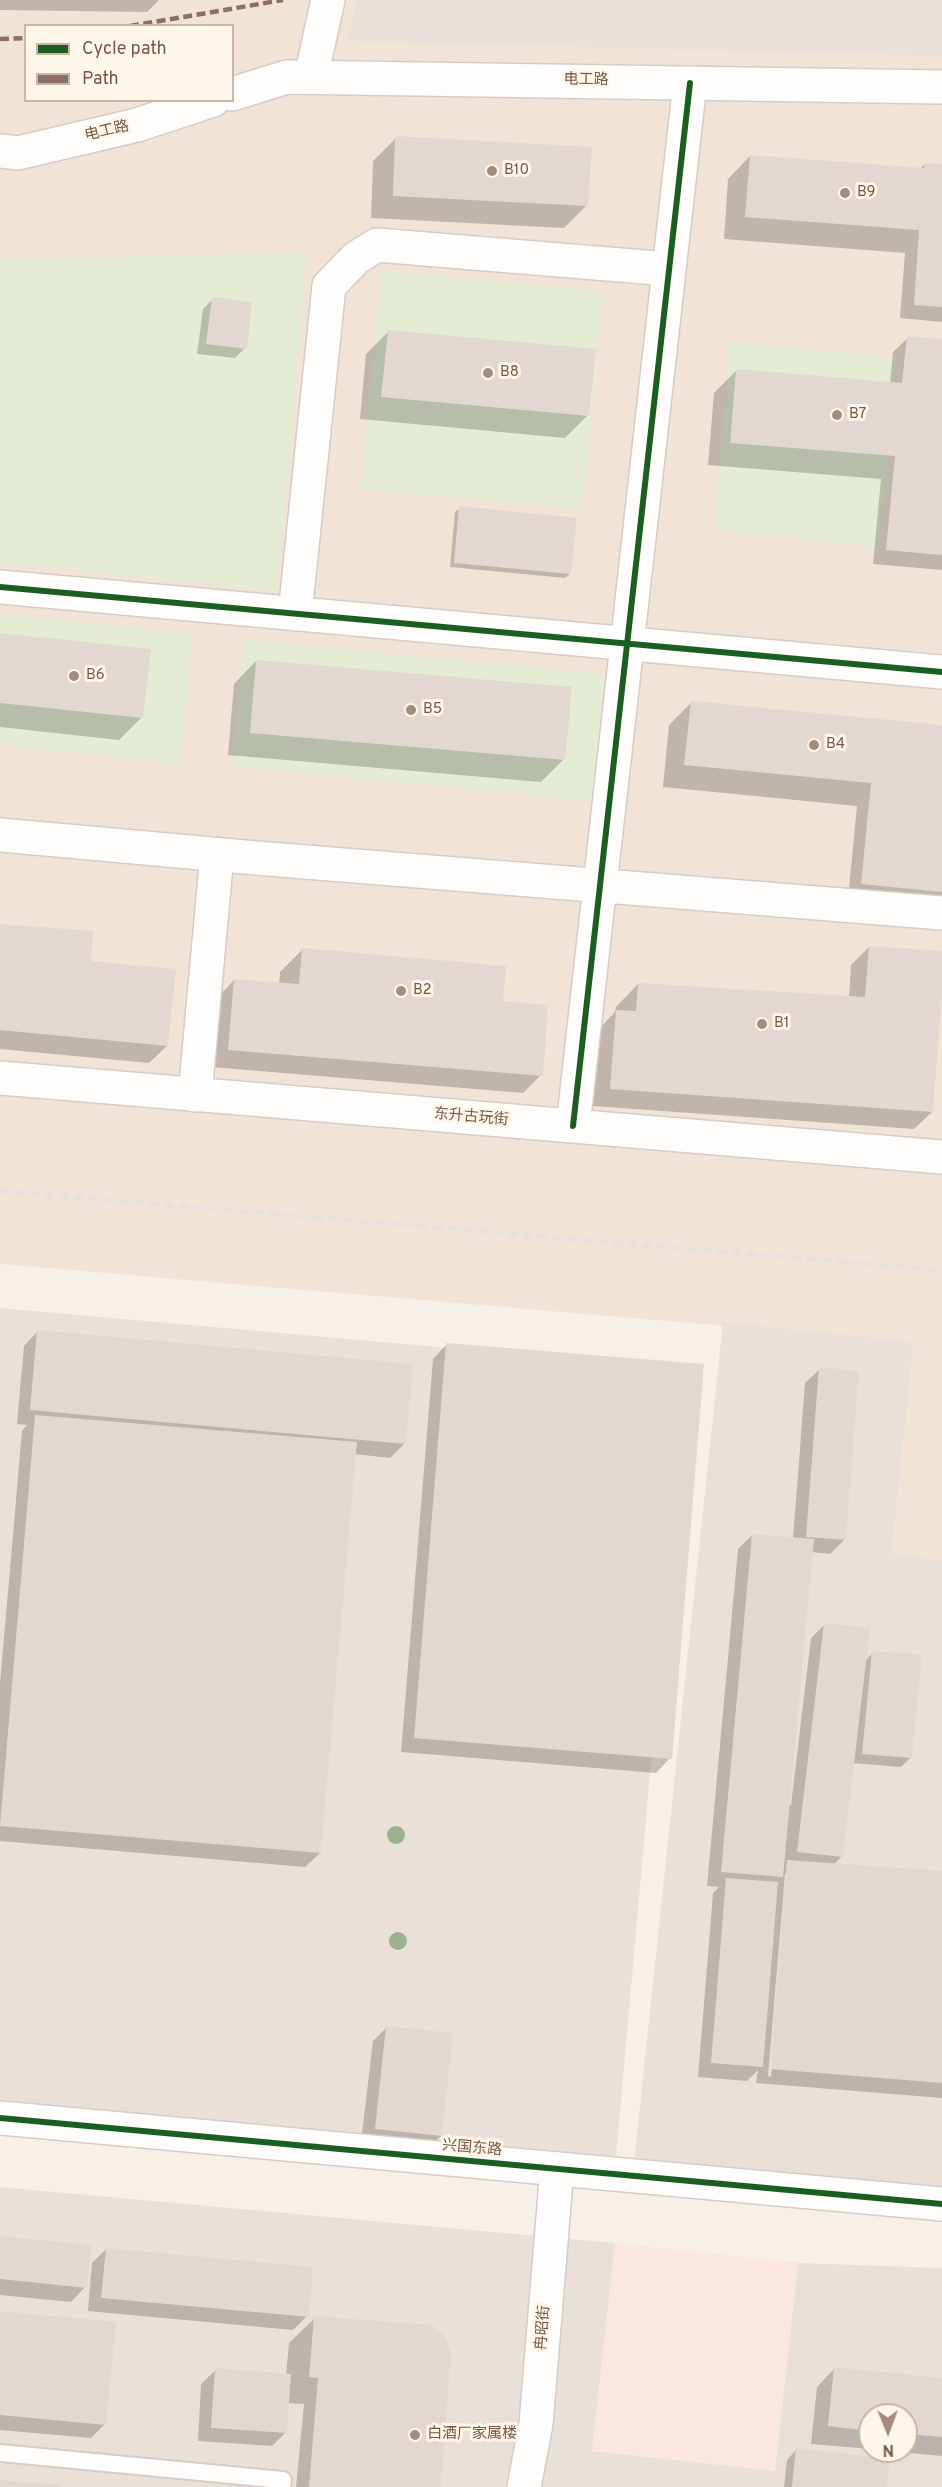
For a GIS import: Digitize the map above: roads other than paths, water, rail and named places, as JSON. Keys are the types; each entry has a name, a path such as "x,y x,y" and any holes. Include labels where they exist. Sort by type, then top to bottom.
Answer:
{"street":[{"path":"311,77 328,0"},
{"name":"电工路","path":"234,93 287,77 942,87"},
{"path":"573,1126 690,83"},
{"name":"电工路","path":"0,151 18,153 137,125 207,102"},
{"path":"295,614 329,286 357,258 377,244 669,269"},
{"path":"0,587 942,672"},
{"path":"0,835 217,855 942,913"},
{"path":"195,1095 217,855"},
{"name":"东升古玩街","path":"0,1078 942,1157"},
{"name":"兴国东路","path":"0,2118 942,2204"},
{"name":"冉昭街","path":"524,2487 536,2424 557,2169"}],"lane":[{"path":"0,2453 283,2480 282,2487"}],"railway":[{"path":"0,1191 942,1270"}],"place":[{"name":"B10","path":"492,171"},
{"name":"B9","path":"845,193"},
{"name":"B8","path":"488,373"},
{"name":"B7","path":"837,415"},
{"name":"B6","path":"74,676"},
{"name":"B5","path":"411,710"},
{"name":"B4","path":"814,745"},
{"name":"B2","path":"401,991"},
{"name":"B1","path":"762,1024"},
{"name":"白酒厂家属楼","path":"415,2435"}]}
